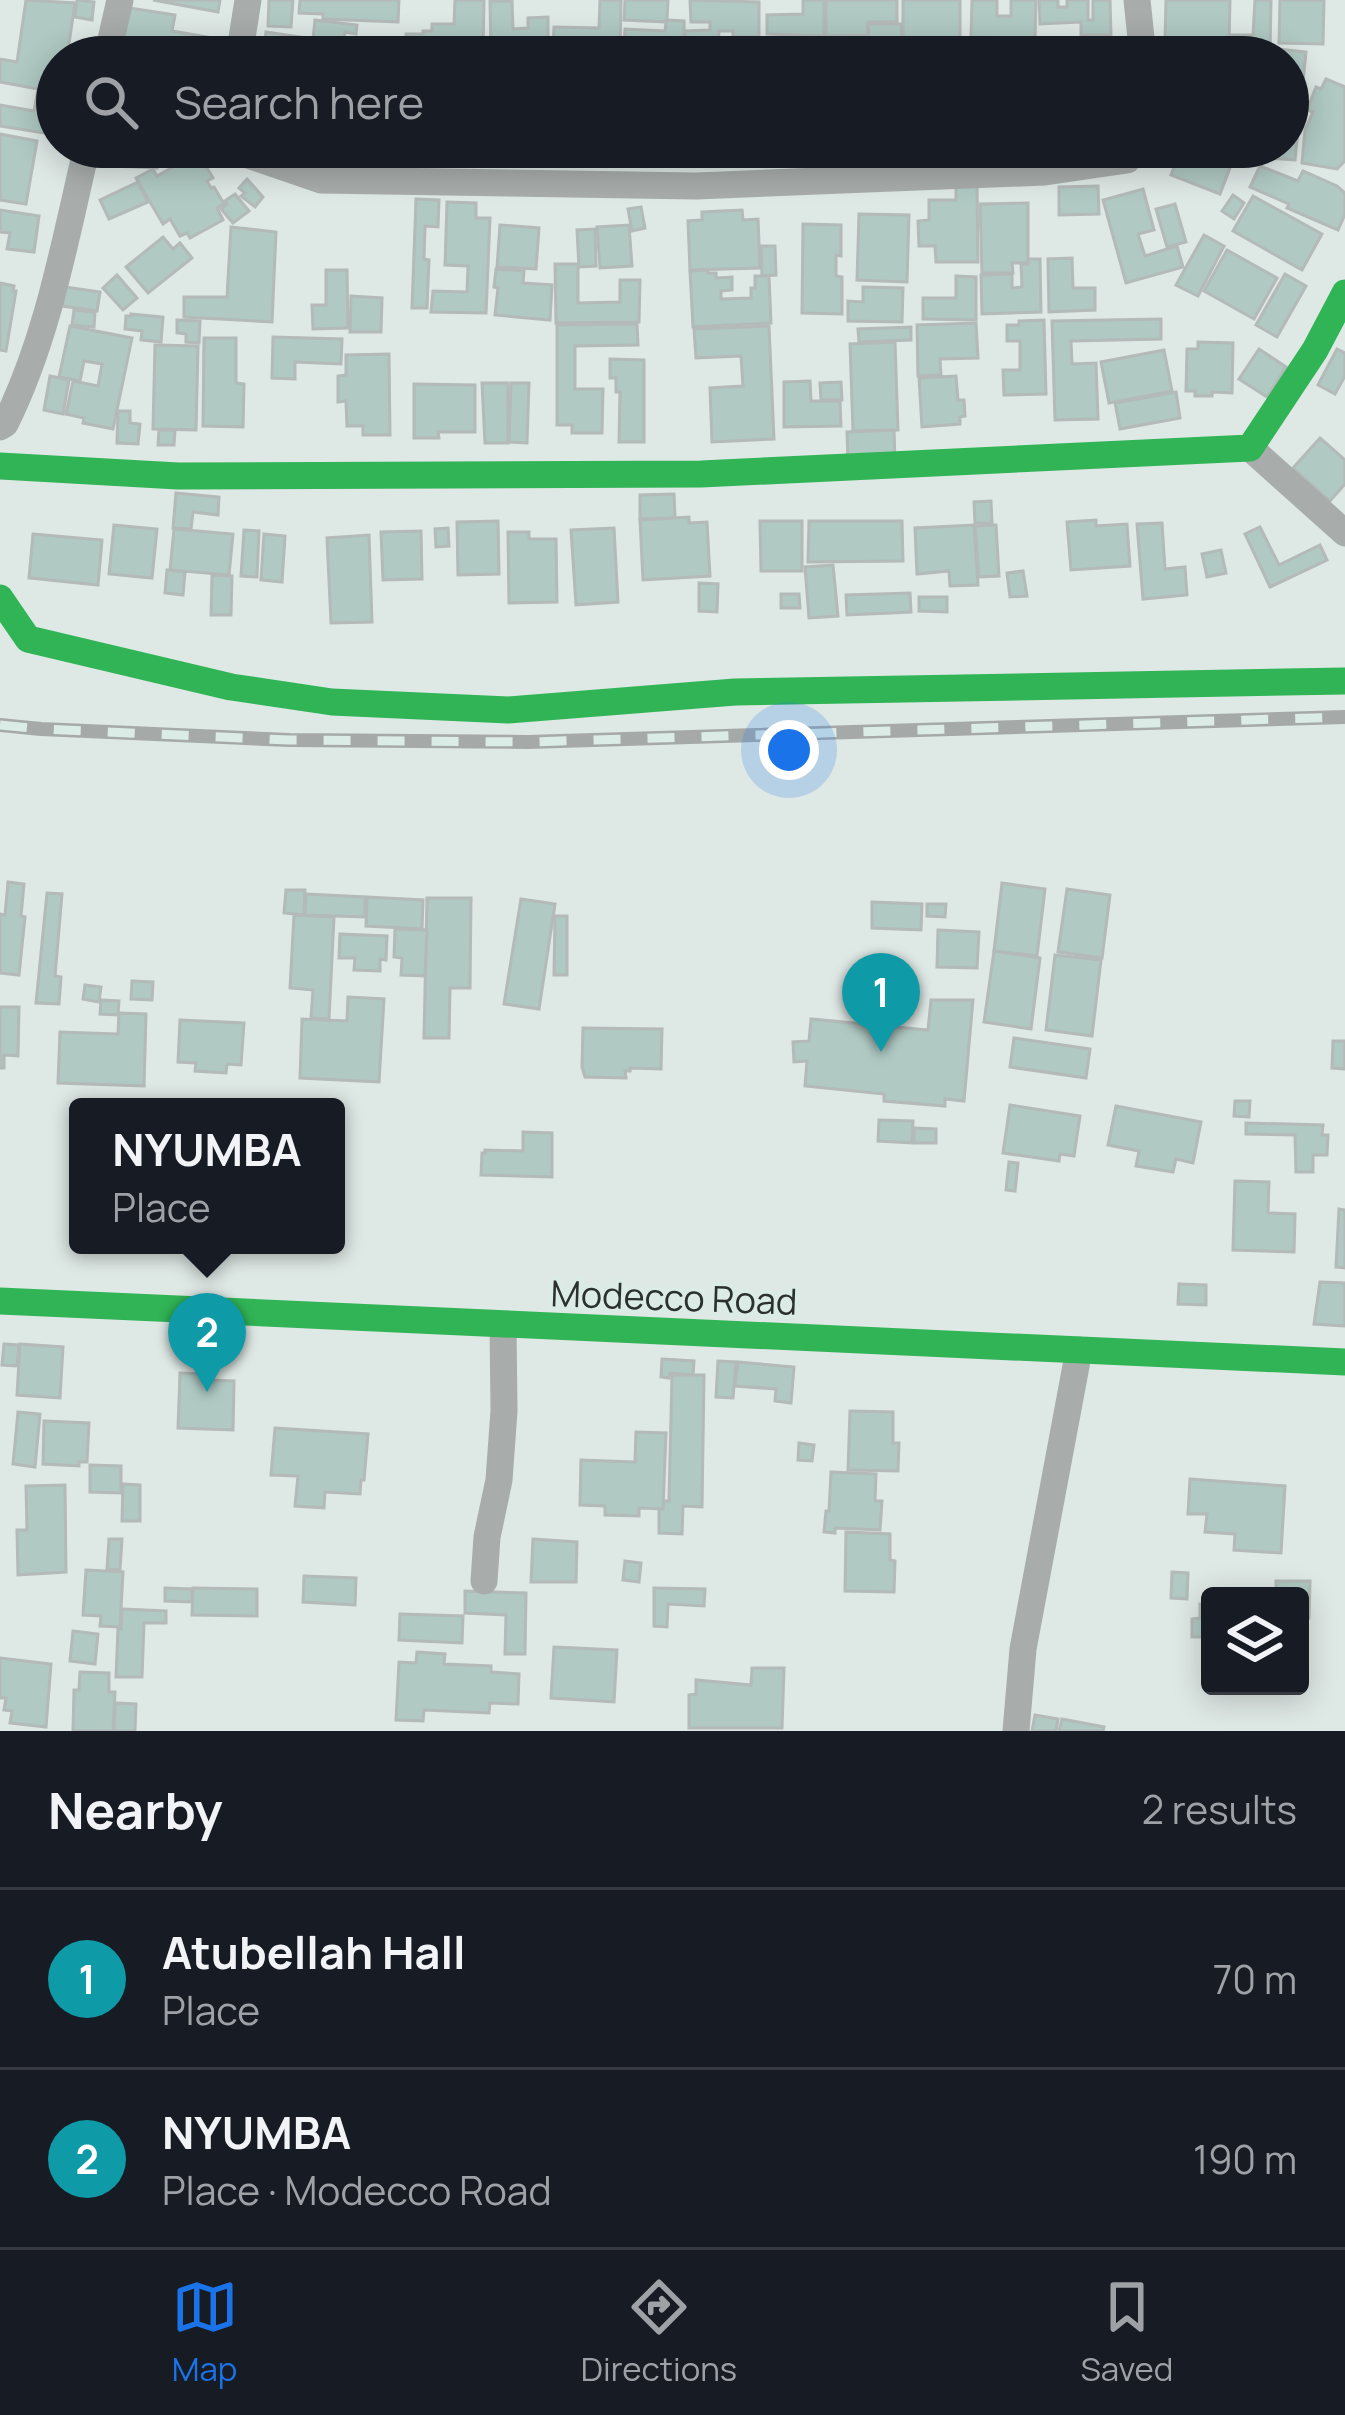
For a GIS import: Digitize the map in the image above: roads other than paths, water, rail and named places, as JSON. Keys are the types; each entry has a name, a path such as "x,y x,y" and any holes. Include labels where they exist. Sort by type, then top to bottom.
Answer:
{"street":[{"path":"112,36 120,0"},
{"path":"242,36 248,0"},
{"path":"1137,0 1141,36"},
{"path":"0,428 23,387 59,268 82,168"},
{"path":"286,168 321,180 696,186 1072,168"},
{"path":"1250,448 1315,350 1345,293"},
{"path":"0,466 178,476 701,474 1250,448 1345,533"},
{"path":"0,598 28,639 230,687 332,702 508,710 735,692 1345,681"},
{"name":"Modecco Road","path":"0,1301 1345,1363"},
{"path":"484,1581 499,1480 503,1325"},
{"path":"1016,1731 1023,1649 1079,1350"}],"railway":[{"path":"0,725 289,740 528,742 1345,717"}],"place":[{"name":"Atubellah Hall","path":"881,1052"},
{"name":"NYUMBA","path":"207,1392"}]}
